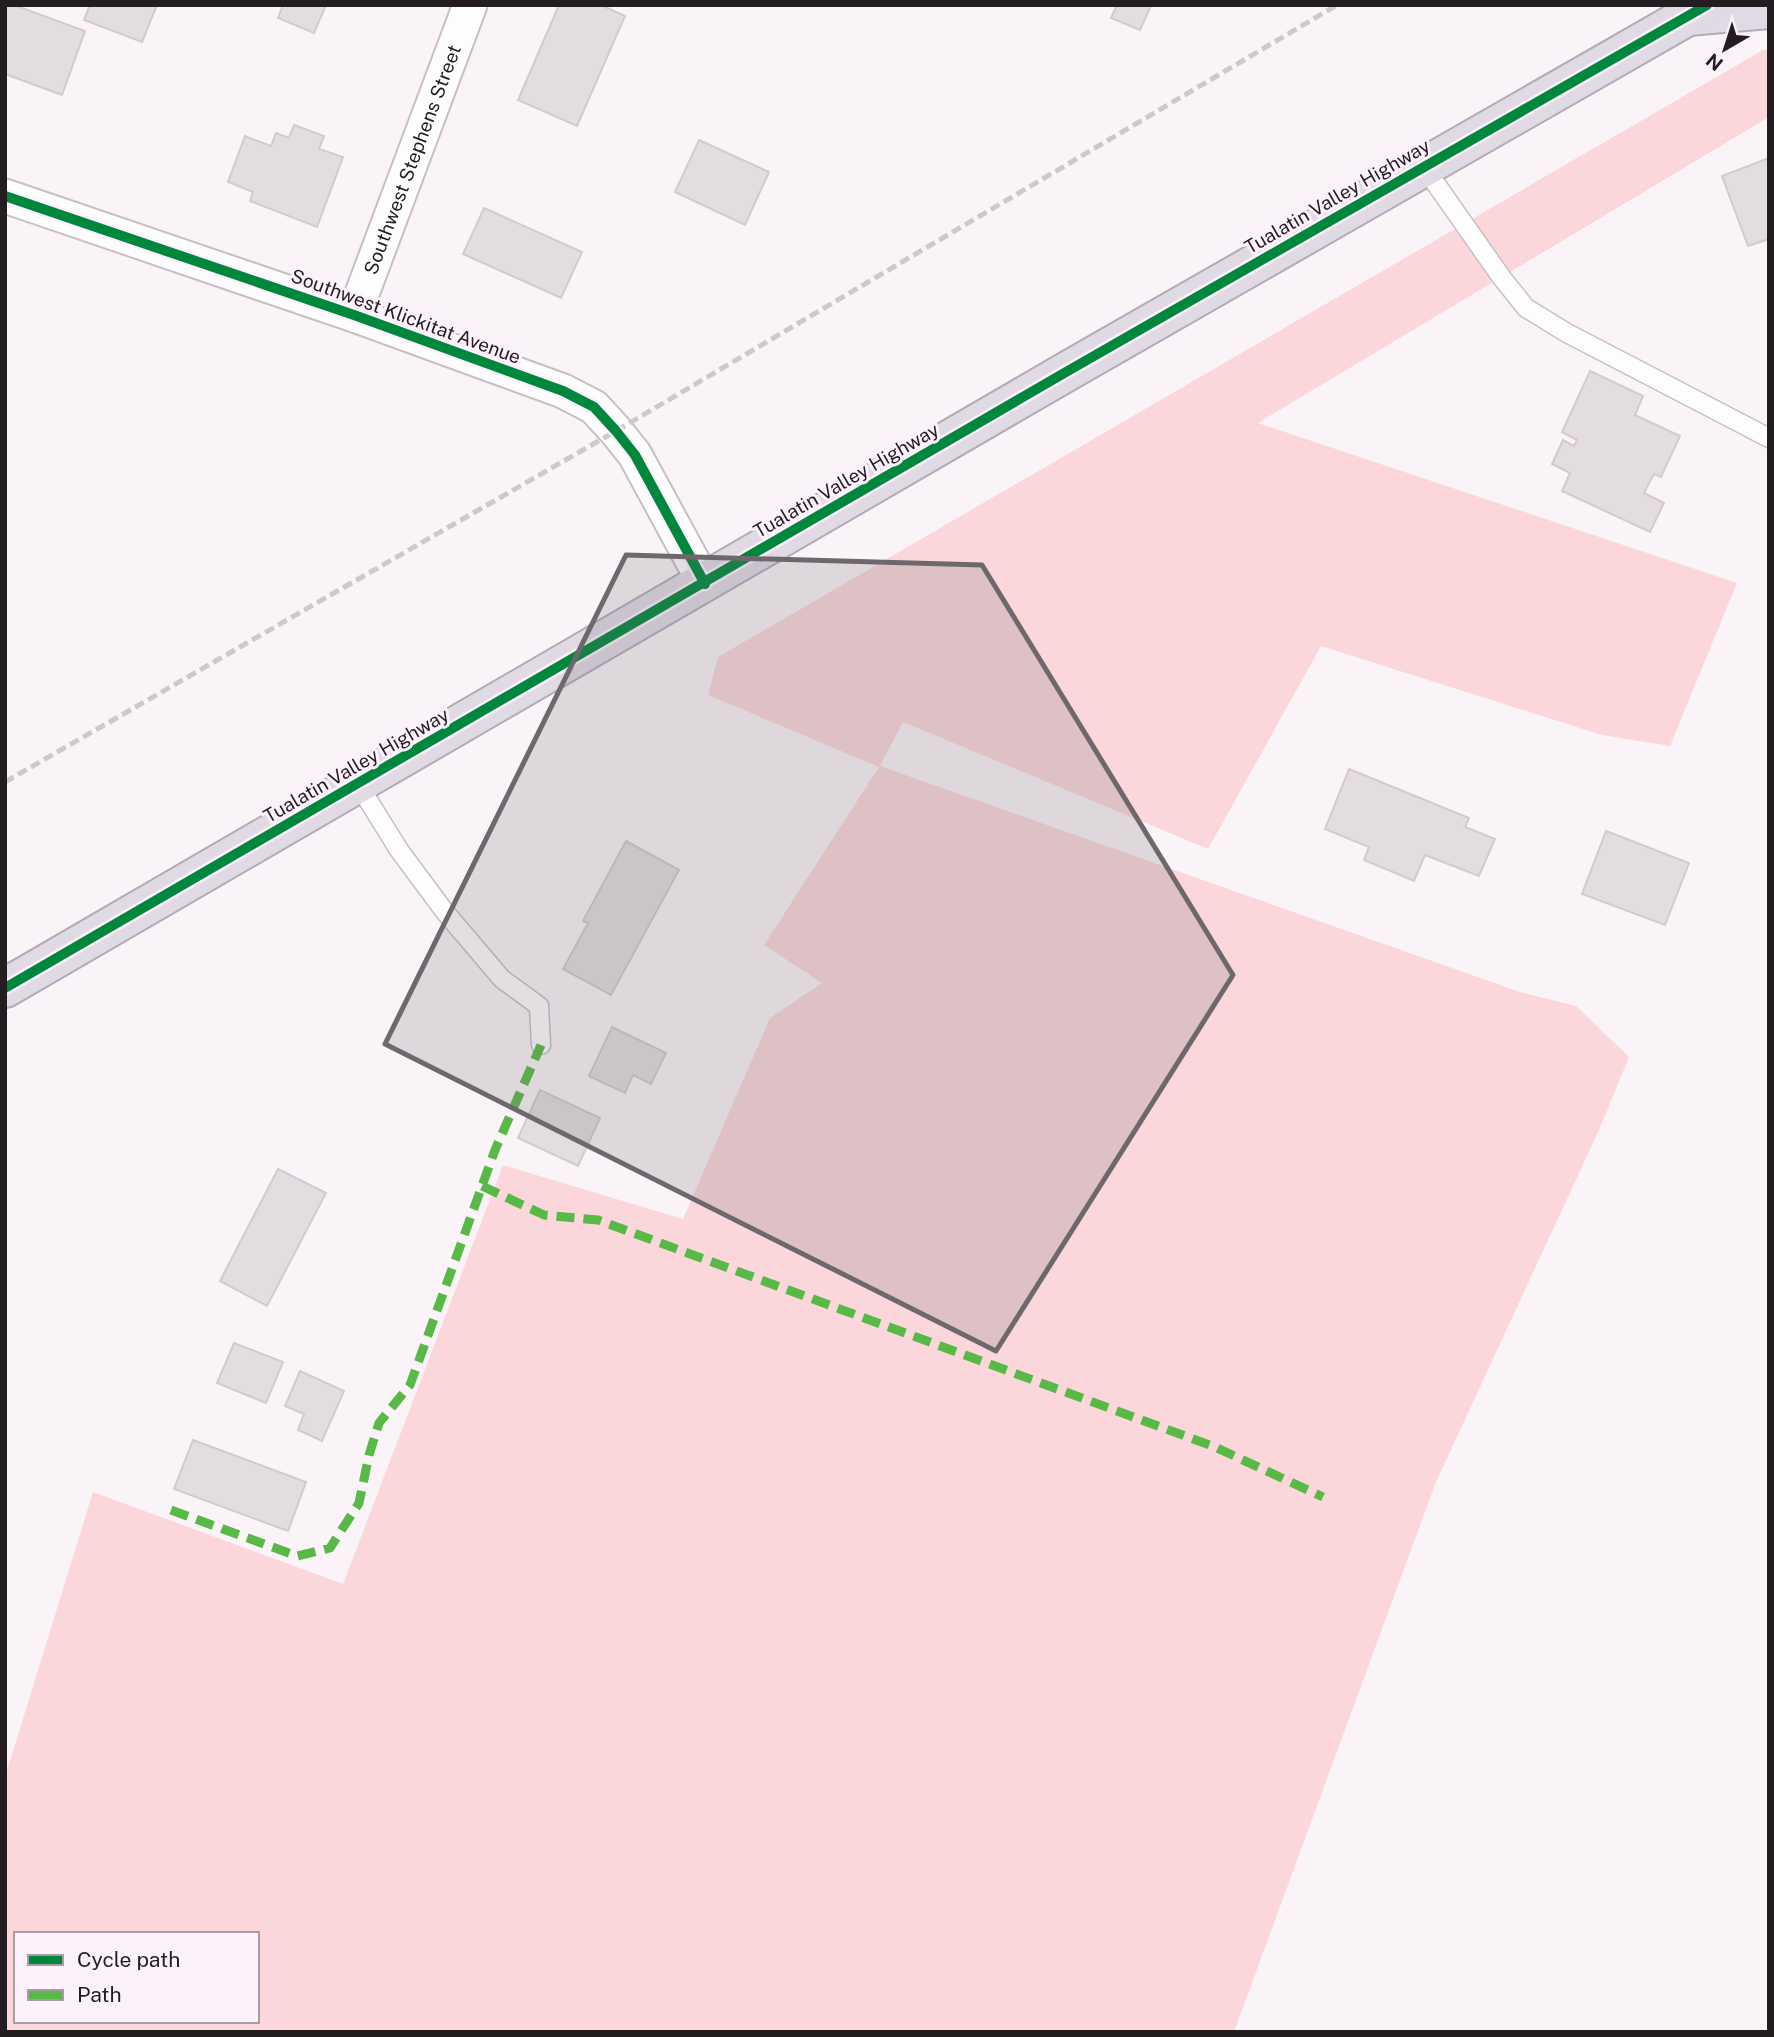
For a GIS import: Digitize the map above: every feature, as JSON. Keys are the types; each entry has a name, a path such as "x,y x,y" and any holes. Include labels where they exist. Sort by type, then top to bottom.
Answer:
{"highway":[{"path":"1692,9 1769,9"},
{"name":"Tualatin Valley Highway","path":"5,988 1424,167 1692,9"}],"street":[{"name":"Southwest Stephens Street","path":"354,315 470,5"},
{"name":"Southwest Klickitat Avenue","path":"5,196 354,315 563,391 594,407 617,430 635,455 705,584"}],"lane":[{"path":"1424,167 1526,308 1567,333 1769,438"},
{"path":"358,784 399,850 445,912 502,979 538,1006 541,1045"}],"highlighted area":[{"path":"626,555 982,565 1233,975 996,1351 385,1044"}],"shaded area":[{"path":"1769,49 1769,117 1258,423 1737,583 1670,746 1602,735 1321,646 1208,849 903,722 880,766 1520,992 1576,1006 1629,1057 1599,1130 1436,1482 1234,2032 5,2032 5,1777 93,1492 343,1584 503,1165 683,1219 770,1018 822,983 764,945 879,767 708,695 718,657 1763,50"}],"building":[{"path":"5,5 14,5 85,31 62,95 5,74"},
{"path":"90,5 157,5 142,42 84,20"},
{"path":"283,5 326,5 314,33 278,18"},
{"path":"559,5 601,5 625,16 577,126 518,100"},
{"path":"1117,5 1151,6 1140,30 1111,18"},
{"path":"294,125 324,136 319,149 343,157 317,227 250,201 253,192 228,182 245,136 271,146 276,133 289,138"},
{"path":"699,140 769,172 745,225 675,192"},
{"path":"1769,158 1769,239 1748,246 1722,176"},
{"path":"484,208 582,252 561,298 463,254"},
{"path":"1590,371 1643,396 1635,415 1680,436 1661,477 1654,474 1644,493 1664,503 1650,532 1562,491 1570,473 1552,464 1563,440 1574,446 1577,440 1562,432"},
{"path":"1349,769 1469,818 1465,827 1495,839 1479,876 1425,855 1414,881 1364,860 1369,847 1325,829"},
{"path":"1606,831 1689,863 1665,925 1582,894"},
{"path":"626,841 679,870 611,995 563,969 588,923 583,921"},
{"path":"612,1027 666,1053 651,1084 633,1075 625,1093 589,1076"},
{"path":"540,1090 600,1118 578,1166 518,1138"},
{"path":"278,1169 326,1193 267,1306 220,1281"},
{"path":"234,1343 283,1362 266,1403 217,1383"},
{"path":"300,1371 344,1391 322,1441 298,1430 304,1414 285,1406"},
{"path":"193,1440 306,1482 288,1531 174,1489"}],"railway":[{"path":"5,782 616,431 1337,5"}],"marked path":[{"path":"171,1510 297,1556 330,1548 359,1503 379,1423 410,1385 495,1150 541,1045"},
{"path":"482,1186 544,1215 598,1220 1215,1447 1323,1497"}],"cycle path":[{"path":"5,988 1066,372 1707,5"},
{"path":"5,196 354,315 563,391 594,407 635,455 705,584"}]}
